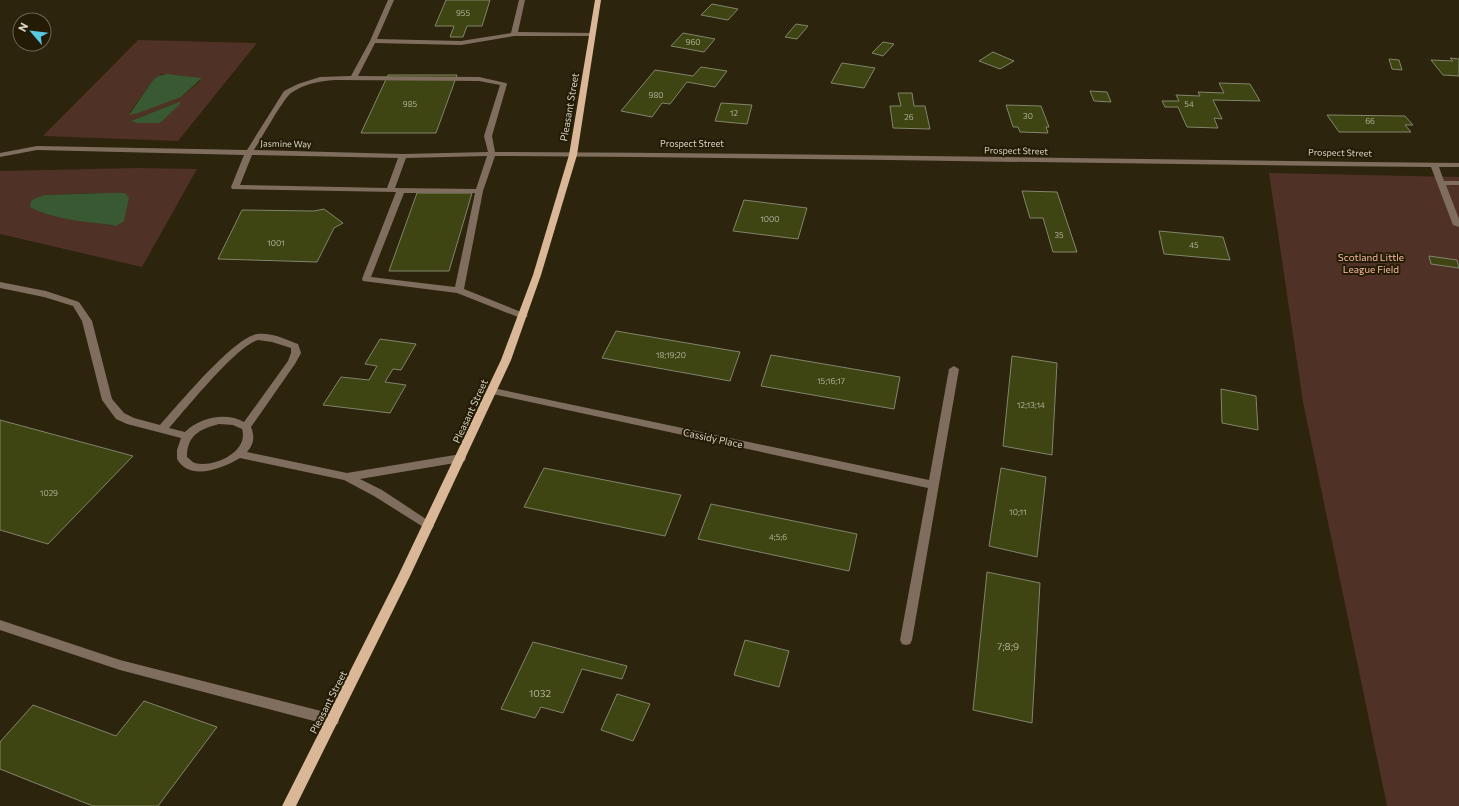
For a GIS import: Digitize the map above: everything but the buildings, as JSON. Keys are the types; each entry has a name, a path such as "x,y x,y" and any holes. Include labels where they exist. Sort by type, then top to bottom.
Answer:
{"main road":[{"name":"Pleasant Street","path":"289,806 333,720 493,391 523,316 549,238 573,155 598,0"}],"street":[{"path":"354,78 373,41 391,0"},
{"path":"514,34 522,0"},
{"path":"373,41 461,43 514,34 593,34"},
{"path":"459,290 479,191 492,154 488,136 504,84 479,79 354,78 320,79 300,85 287,93 249,153 235,187 401,191 479,191"},
{"name":"Jasmine Way","path":"0,155 37,148 403,156 492,154 573,155"},
{"name":"Prospect Street","path":"573,155 746,155 1055,161 1459,165"},
{"path":"390,190 403,156"},
{"path":"1434,165 1457,225 1459,225"},
{"path":"1441,183 1459,183"},
{"path":"401,191 366,279 459,290 523,316"},
{"path":"0,285 46,294 76,304 87,321 107,400 120,416 131,421 187,436"},
{"path":"162,429 231,354 243,344 257,337 295,346 296,353 292,362 246,428"},
{"path":"906,640 954,369"},
{"name":"Cassidy Place","path":"493,391 933,485"},
{"path":"219,420 235,421 246,428 249,436 247,445 239,454 224,464 206,468 191,466 182,459 180,448 187,436 202,425 219,420"},
{"path":"239,454 347,477 378,494 428,526"},
{"path":"347,477 461,458"},
{"path":"0,625 120,665 333,720"}],"green space":[{"path":"138,40 257,43 178,141 43,136","holes":["162,74 199,78 200,81 181,97 129,114 153,80","181,101 160,123 136,123 131,121"]},
{"path":"138,168 197,169 142,267 0,234 0,171","holes":["125,193 116,226 54,216 40,212 45,195"]},
{"name":"Scotland Little League Field","path":"1269,173 1459,177 1459,806 1387,806 1303,402"}],"shaded area":[{"path":"167,74 202,78 181,97 129,115 153,80 158,76"},
{"path":"181,101 179,105 160,123 136,123 131,121"},
{"path":"125,193 129,198 124,221 116,226 61,218 40,212 30,207 31,201 45,195"}]}
